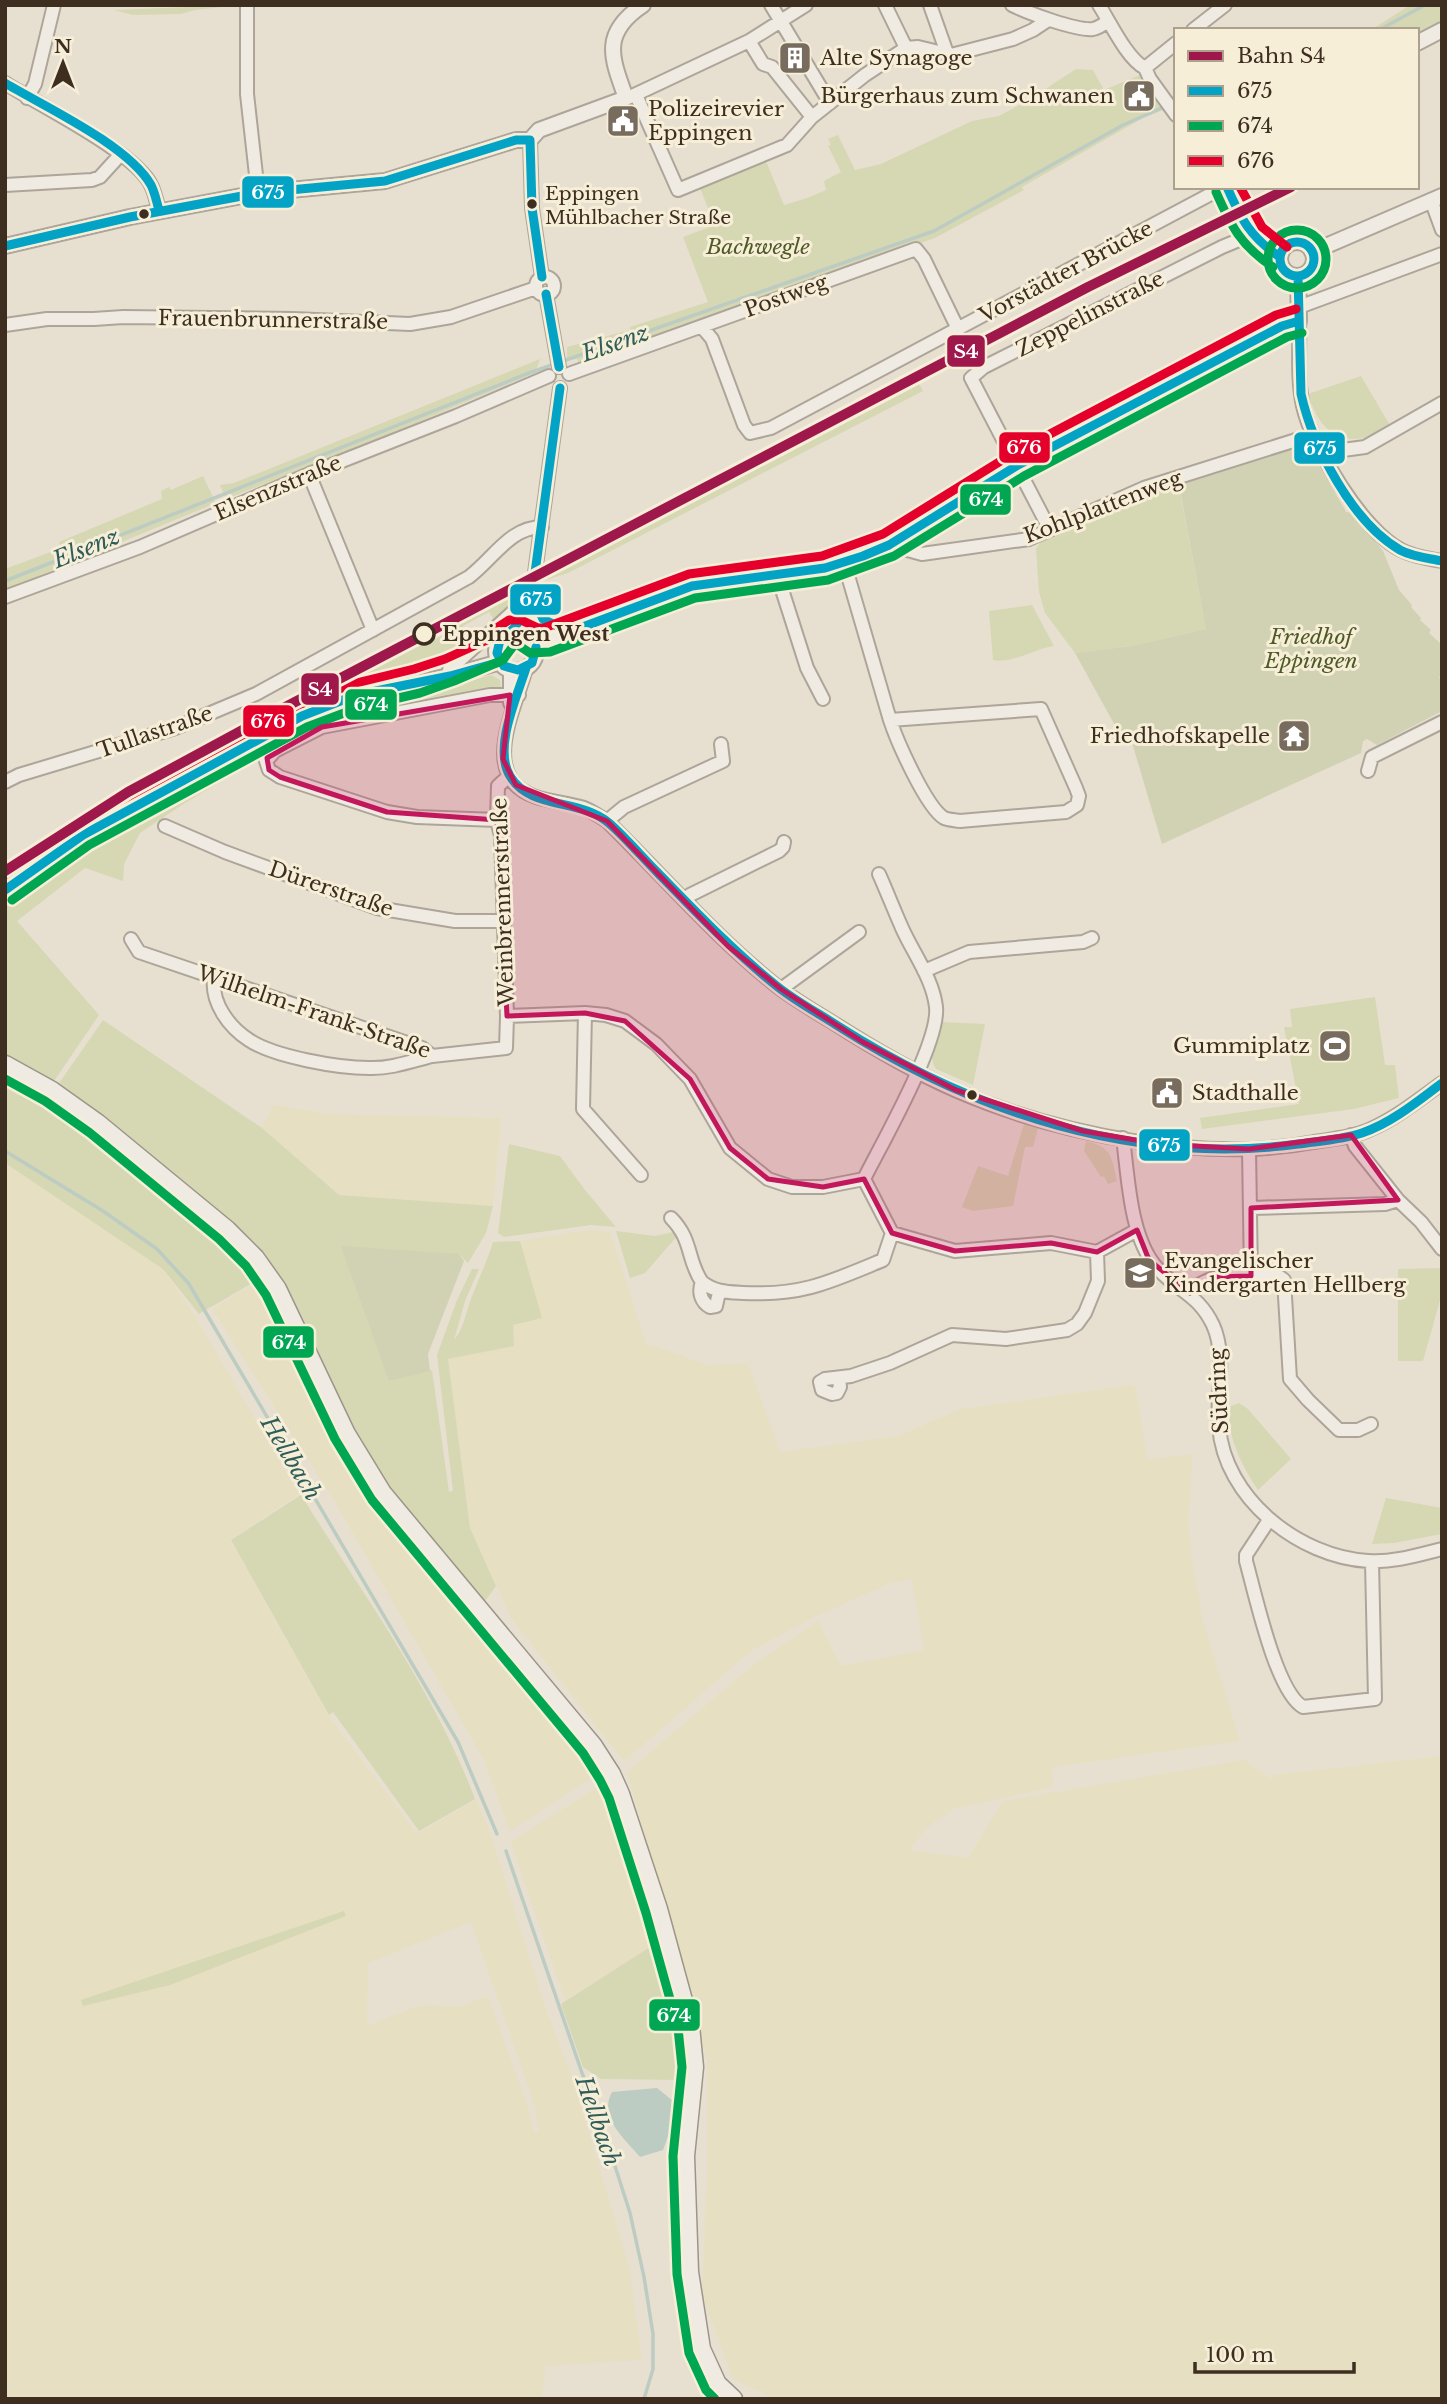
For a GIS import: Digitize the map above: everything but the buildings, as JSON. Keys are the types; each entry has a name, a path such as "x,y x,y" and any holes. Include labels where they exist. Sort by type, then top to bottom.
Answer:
{"main road":[{"path":"5,1065 52,1091 97,1123 226,1230 255,1258 277,1289 346,1434 382,1493 593,1745 611,1774 658,1909 690,2026 694,2067 685,2156 689,2272 701,2349 717,2384 733,2399"}],"street":[{"path":"27,98 35,85 54,5"},
{"path":"247,5 247,94 258,193"},
{"path":"643,5 622,23 613,37 613,58 678,190 786,145 812,117 865,75 906,48 918,47 948,56 1013,39 1048,20"},
{"path":"771,5 830,103"},
{"path":"564,370 551,370 549,376 553,386 560,388 568,383 564,370 556,348 541,286 533,208 530,140 539,130 631,96 749,41 806,5"},
{"path":"885,5 906,48"},
{"path":"930,5 948,56"},
{"path":"1012,5 1048,20 1094,29 1108,21"},
{"path":"1196,28 1225,5"},
{"path":"1102,6 1108,21 1145,68 1171,108"},
{"path":"1419,42 1442,30"},
{"path":"749,41 763,64 772,67 812,117"},
{"path":"1145,68 1174,44"},
{"path":"5,83 98,138 138,168 151,184 159,211"},
{"path":"5,246 159,211 258,193 385,181 516,140 530,140"},
{"path":"5,185 92,180 100,177 120,155"},
{"name":"Vorstädter Brücke","path":"702,327 712,339 744,425 750,433 771,428 1222,189"},
{"path":"1227,189 1251,235 1262,247 1280,257"},
{"path":"1312,251 1436,198 1442,230"},
{"name":"Zeppelinstraße","path":"1049,528 971,378 984,367 1251,235"},
{"path":"1293,242 1306,244 1312,251 1312,266 1306,272 1298,276 1284,271 1280,257 1283,248 1293,242"},
{"name":"Postweg","path":"564,370 702,327 916,249 924,259 958,330"},
{"path":"532,640 559,637 692,586 825,568 889,545 1018,465 1270,332 1299,314 1442,254"},
{"path":"1298,276 1300,392 1312,435 1321,453 1358,511 1386,541 1415,556 1442,561"},
{"name":"Frauenbrunnerstraße","path":"5,325 47,319 123,317 293,319 410,324 451,317 541,286"},
{"name":"Elsenzstraße","path":"5,597 140,547 309,474 549,376"},
{"path":"514,631 522,617 534,580 560,388"},
{"path":"1321,453 1365,447 1442,404"},
{"name":"Kohlplattenweg","path":"889,545 922,554 1029,539 1144,488 1312,435"},
{"path":"309,474 373,630"},
{"name":"Tullastraße","path":"5,782 19,775 175,728 256,694 468,577 515,534 528,527 542,527"},
{"path":"844,562 890,720 898,743 936,811 946,819 960,821 1066,812 1077,805 1079,796 1041,709 890,720"},
{"path":"776,574 807,668 823,699"},
{"path":"532,640 534,580"},
{"path":"450,670 515,610 534,580"},
{"path":"535,599 540,614 548,624 561,629 580,628"},
{"path":"417,681 450,670 502,660 518,670 611,617"},
{"path":"502,660 502,637 514,631 524,632 532,640 536,650 530,664"},
{"path":"5,890 83,835 290,722 356,695 450,676 502,660"},
{"name":"Weinbrennerstraße","path":"502,660 514,695"},
{"name":"Weinbrennerstraße","path":"506,1048 498,786 509,776 503,760 503,746 514,695 530,664"},
{"path":"497,820 417,817 387,812 280,777 268,770 266,761 271,754 322,727 477,698 514,695"},
{"path":"1368,771 1372,757 1442,722"},
{"path":"607,821 624,807 723,761 721,744"},
{"path":"509,776 524,792 586,809 607,821 728,946 781,989 863,1042 956,1090 1002,1108 1083,1131 1159,1144 1249,1149 1304,1144 1371,1130 1442,1083"},
{"name":"Dürerstraße","path":"165,826 225,852 377,908 455,921 504,921"},
{"path":"685,900 690,895 779,851 784,842"},
{"path":"864,1179 917,1071 932,1036 936,1015 936,1005 924,971 902,929 879,874"},
{"path":"781,989 859,932"},
{"path":"924,971 969,952 1083,942 1092,938"},
{"name":"Wilhelm-Frank-Straße","path":"131,939 139,952 422,1048 432,1056 506,1048"},
{"path":"214,978 213,992 228,1020 249,1041 284,1055 369,1068 432,1056"},
{"path":"507,1016 585,1013 606,1015 625,1021 656,1044 690,1079 730,1148 768,1179 792,1186 823,1187 864,1179"},
{"path":"585,1013 583,1110 641,1175"},
{"path":"1351,1135 1355,1146 1398,1200 1442,1249"},
{"name":"Südring","path":"1123,1138 1138,1230 1149,1259 1171,1281 1190,1293 1214,1328 1217,1342 1219,1426 1223,1451 1250,1498 1269,1520 1291,1536 1340,1556 1372,1562 1442,1549"},
{"path":"1249,1149 1251,1276"},
{"path":"671,1218 681,1227 689,1242 698,1277 719,1292 798,1292 820,1286 883,1260 892,1233 864,1179"},
{"path":"1251,1208 1385,1204 1398,1200"},
{"path":"892,1233 955,1251 1051,1243 1097,1252 1138,1230"},
{"path":"839,1378 890,1363 952,1335 1006,1339 1067,1330 1077,1324 1085,1312 1098,1281 1097,1252"},
{"path":"1190,1293 1199,1282 1212,1277 1277,1275 1284,1280 1290,1378 1339,1430 1358,1430 1371,1424"},
{"path":"1269,1520 1246,1555 1246,1561 1281,1679 1294,1700 1303,1707 1375,1699 1372,1562"}],"highlighted area":[{"path":"510,695 503,759 516,785 607,821 728,946 781,989 863,1042 956,1090 1083,1131 1159,1144 1249,1149 1351,1135 1398,1200 1251,1208 1251,1276 1212,1277 1190,1293 1149,1260 1137,1230 1097,1252 1051,1243 955,1251 892,1233 864,1179 823,1187 768,1179 730,1148 690,1079 625,1021 585,1013 507,1016 497,820 387,812 280,777 269,770 267,758 322,727"}],"shaded area":[{"path":"273,1105 330,1114 501,1118 493,1206 339,1195 262,1128"},
{"path":"5,1163 163,1269 195,1316 299,1494 230,1540 329,1716 417,1834 476,1800 490,1832 545,2006 573,2080 629,2266 642,2360 546,2366 541,2399 5,2399","holes":["471,1922 534,2104 539,2131 534,2133 527,2104 488,1996 461,2006 421,2005 368,2025 368,1963"]},
{"path":"589,1230 610,1232 647,1346 652,1345 707,1365 748,1363 780,1452 898,1436 960,1409 1132,1385 1136,1389 1147,1459 1193,1454 1188,1522 1191,1555 1203,1621 1240,1741 1052,1767 1053,1787 954,1809 925,1829 910,1850 968,1858 1003,1801 1244,1760 1273,1780 1271,1775 1442,1756 1442,2399 775,2399 733,2379 702,2295 707,2181 707,2060 627,1772 752,1666 818,1621 841,1666 924,1650 912,1579 890,1583 817,1616 752,1650 627,1759 622,1759 511,1618 470,1528 448,1359 513,1346 520,1241"},
{"path":"259,1281 273,1300 338,1438 377,1500 595,1762 591,1778 510,1831 484,1760 336,1504 212,1309"},
{"path":"605,1782 612,1785 659,1941 565,2001 511,1842"},
{"path":"657,2088 673,2101 674,2120 663,2150 640,2157 615,2127 608,2110 609,2101 612,2092"}],"green space":[{"path":"240,5 181,14 133,15 114,10"},
{"path":"1442,5 1442,20 1419,32 1419,28 1374,28 1407,7"},
{"name":"Bachwegle","path":"1076,69 1093,70 1104,90 1140,75 1163,110 1143,118 1022,187 1024,190 935,238 578,362 577,359 567,360 567,347 630,330 630,327 708,302 683,237 715,225 700,188 766,161 784,205 807,198 826,190 824,181 841,172 828,146 831,145 828,139 838,135 855,170 881,164 972,121 999,116"},
{"path":"540,359 535,373 349,451 226,499 220,485 234,483"},
{"path":"1361,376 1391,427 1363,438 1350,439 1330,431 1321,422 1308,394"},
{"path":"919,384 923,391 568,573 546,580 546,577"},
{"name":"Friedhof Eppingen","path":"1291,447 1310,451 1346,512 1354,513 1383,551 1399,590 1420,620 1431,630 1429,633 1440,643 1442,711 1377,745 1367,739 1363,741 1361,753 1162,844 1133,746 1133,738 1118,731 1075,653 1132,646 1206,629 1179,485"},
{"path":"203,476 216,503 5,590 5,569 61,548 59,542 162,499 161,491 169,487 171,490"},
{"path":"1178,482 1206,629 1132,646 1075,653 1045,613 1039,592 1036,549 1047,534 1149,490"},
{"path":"509,597 515,599 494,620 489,612 463,626 466,632 456,637 444,632"},
{"path":"1032,605 1054,646 1008,660 993,660 989,611"},
{"path":"441,636 465,647 446,660 416,665 409,671 338,695 276,721 424,642 426,645"},
{"path":"491,675 500,680 501,688 312,727 140,833 124,864 123,881 85,868 17,921 99,1015 52,1084 5,1058 5,903 110,830 308,719 336,708 424,695"},
{"name":"Gummiplatz","path":"1375,997 1385,1065 1395,1065 1399,1098 1354,1109 1202,1129 1200,1118 1299,1104 1284,1027 1292,1027 1290,1009"},
{"path":"103,1020 262,1128 339,1195 493,1206 486,1233 468,1263 459,1254 389,1381 432,1370 449,1492 453,1491 437,1355 457,1300 472,1269 479,1269 465,1301 454,1340 463,1324 493,1242 520,1241 542,1318 513,1325 514,1346 448,1359 470,1528 496,1586 483,1604 383,1482 361,1448 294,1305 273,1267 264,1276 199,1314 163,1269 5,1163 5,1069 57,1086"},
{"path":"942,1022 985,1024 973,1085 936,1069 933,1064 934,1046"},
{"path":"1024,1124 1038,1128 1033,1147 1025,1147 1013,1206 973,1211 962,1207 978,1166 1008,1176"},
{"path":"1086,1141 1106,1150 1114,1166 1117,1181 1108,1184 1104,1176 1101,1177 1084,1151"},
{"path":"509,1144 560,1156 616,1227 591,1225 504,1237 498,1233"},
{"path":"616,1231 655,1236 678,1231 679,1234 645,1273 630,1278"},
{"path":"341,1246 459,1254 464,1261 428,1354 430,1371 389,1381"},
{"path":"1442,1268 1442,1293 1423,1361 1398,1361 1398,1269"},
{"path":"1239,1403 1248,1409 1291,1459 1258,1490 1241,1461 1230,1427 1231,1406"},
{"path":"301,1495 418,1681 439,1719 475,1799 419,1831 333,1712 329,1715 231,1540"},
{"path":"1386,1498 1442,1508 1442,1534 1394,1543 1372,1544"},
{"path":"344,1911 346,1916 170,1985 83,2006 81,2000"},
{"path":"661,1940 686,2037 685,2080 601,2079 583,2067 561,2004"}],"waterway":[{"name":"Elsenz","path":"1383,28 1425,5"},
{"name":"Elsenz","path":"5,581 529,373 934,231 1123,125 1164,107"},
{"name":"Hellbach","path":"5,1151 103,1211 157,1249 189,1284 458,1742 497,1834"},
{"name":"Hellbach","path":"506,1851 599,2116 630,2213 653,2334 653,2369 644,2399"}],"rail line":[{"name":"S4","path":"5,871 128,792 274,713 1088,287 1287,189"}],"transit line":[{"name":"675","path":"5,83 84,128 124,156 140,170 151,185 159,211"},
{"name":"675","path":"5,246 130,217 258,193 385,181 516,140 530,140"},
{"name":"675","path":"530,140 532,208 542,277"},
{"name":"675","path":"1228,189 1248,226 1261,242 1280,257"},
{"name":"676","path":"1241,189 1262,227 1287,247"},
{"name":"674","path":"1216,192 1238,234 1273,267"},
{"name":"674","path":"1291,230 1303,230 1318,238 1326,253 1326,259 1326,265 1318,280 1303,288 1291,288 1276,280 1268,265 1268,253 1276,238 1291,230"},
{"name":"675","path":"1297,242 1309,247 1314,259 1309,271 1297,276 1285,271 1280,259 1285,247 1297,242"},
{"name":"675","path":"1298,276 1301,394 1325,459 1351,502 1382,537 1400,550 1442,561"},
{"name":"675","path":"546,294 559,367"},
{"name":"676","path":"5,875 77,824 298,705 352,684 445,659 487,640 495,629 509,620 521,620 544,628 689,574 822,556 883,534 1012,454 1276,315 1296,309"},
{"name":"675","path":"560,388 534,580 536,604 543,619 557,626 580,628 692,586 825,568 889,545 1018,465 1282,326 1299,321"},
{"name":"674","path":"12,900 89,845 307,727 360,707 420,693 454,681 503,660 514,645 530,653 550,652 695,598 828,580 894,556 1024,476 1287,337 1302,333"},
{"name":"675","path":"535,574 524,611 515,626 500,640 497,653 504,666 518,670 532,663 536,647"},
{"name":"675","path":"5,890 83,835 302,716 356,695 450,676 500,662"},
{"name":"675","path":"526,668 508,722 504,751 505,765 519,787 542,799 597,815 609,823 716,932 778,987 890,1057 944,1084 1000,1107 1058,1126 1117,1139 1177,1147 1237,1149 1322,1141 1362,1133 1393,1118 1442,1083"},
{"name":"674","path":"5,1079 45,1101 90,1133 219,1239 246,1266 266,1295 335,1439 372,1500 583,1753 600,1780 609,1798 646,1913 678,2028 682,2067 673,2156 677,2274 689,2353 706,2390 715,2399"}],"place":[{"name":"Alte Synagoge","path":"795,58"},
{"name":"Bürgerhaus zum Schwanen","path":"1139,96"},
{"name":"Polizeirevier Eppingen","path":"623,121"},
{"name":"Eppingen Mühlbacher Straße","path":"532,204"},
{"name":"Eppingen West","path":"424,634"},
{"name":"Friedhofskapelle","path":"1294,736"},
{"name":"Gummiplatz","path":"1335,1046"},
{"name":"Stadthalle","path":"1167,1093"},
{"name":"Evangelischer Kindergarten Hellberg","path":"1140,1273"}]}
